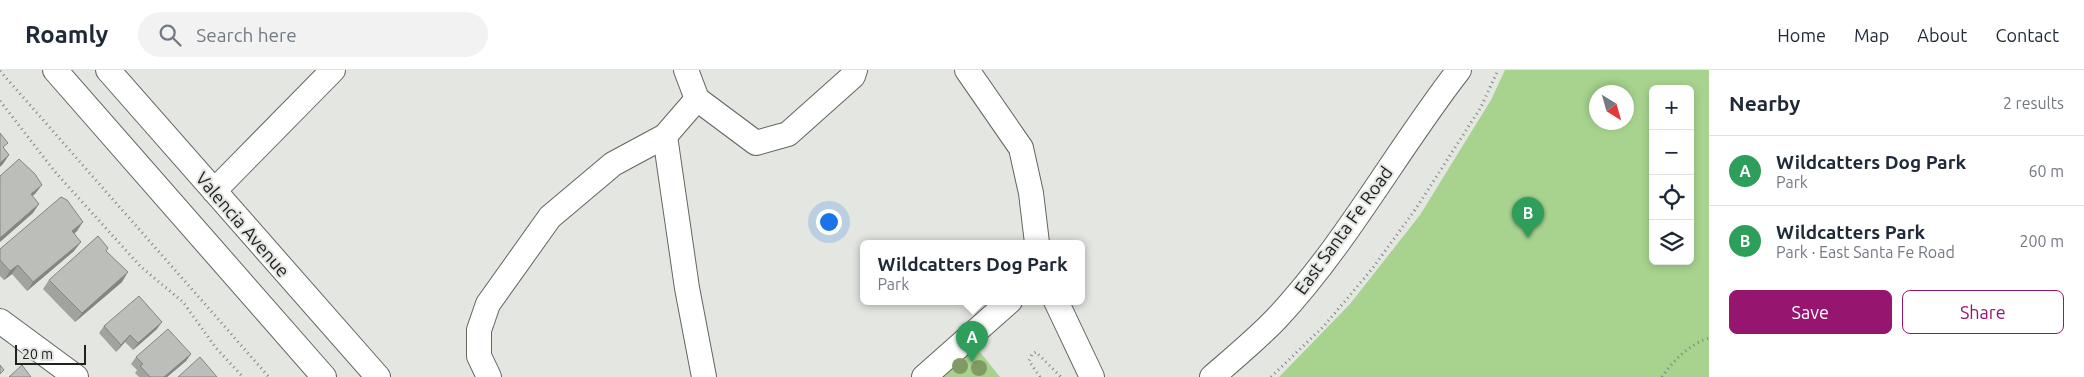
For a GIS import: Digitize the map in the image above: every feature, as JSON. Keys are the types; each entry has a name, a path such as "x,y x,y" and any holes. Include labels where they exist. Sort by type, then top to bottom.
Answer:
{"street":[{"path":"55,70 324,377"},
{"name":"Valencia Avenue","path":"108,70 378,377"},
{"path":"214,191 333,70"},
{"path":"686,70 697,99 756,143 788,134 853,76 855,70"},
{"path":"967,70 1021,148 1031,193 1037,240"},
{"name":"East Santa Fe Road","path":"1212,377 1276,318 1328,256 1433,104 1459,70"},
{"path":"489,377 479,356 479,330 488,304 550,217 613,164 665,136 697,99"},
{"path":"665,136 687,288 704,377"},
{"path":"924,377 1005,305"},
{"path":"1058,305 1092,377"},
{"path":"0,321 76,377"}],"path":[{"path":"0,70 269,377"},
{"path":"1270,377 1324,326 1372,269 1417,207 1481,107 1498,70"},
{"path":"0,101 56,173 141,267 183,302 216,348 243,377"},
{"path":"1662,377 1670,365 1688,349 1709,338"},
{"path":"1040,377 1029,361 1032,354 1036,352 1061,377"}],"green space":[{"path":"1505,70 1709,70 1709,377 1279,377 1350,304 1420,215 1491,100"},
{"path":"976,347 1000,377 938,377"}],"building":[{"path":"0,133 8,143 3,147 9,155 0,163"},
{"path":"19,159 35,174 42,185 31,194 39,204 0,238 0,176"},
{"path":"61,197 67,200 83,222 72,231 81,242 33,282 18,265 10,271 0,260 0,249"},
{"path":"98,236 108,248 106,251 128,272 82,313 49,280"},
{"path":"139,296 162,322 138,343 130,335 121,345 104,326"},
{"path":"168,329 191,354 164,377 150,377 140,366 143,364 136,357"},
{"path":"200,357 217,377 178,377"},
{"path":"0,365 4,370 0,374"},
{"path":"22,365 31,377 9,377"}],"place":[{"name":"Wildcatters Park","path":"1528,238"},
{"name":"Wildcatters Dog Park","path":"972,362"}]}
